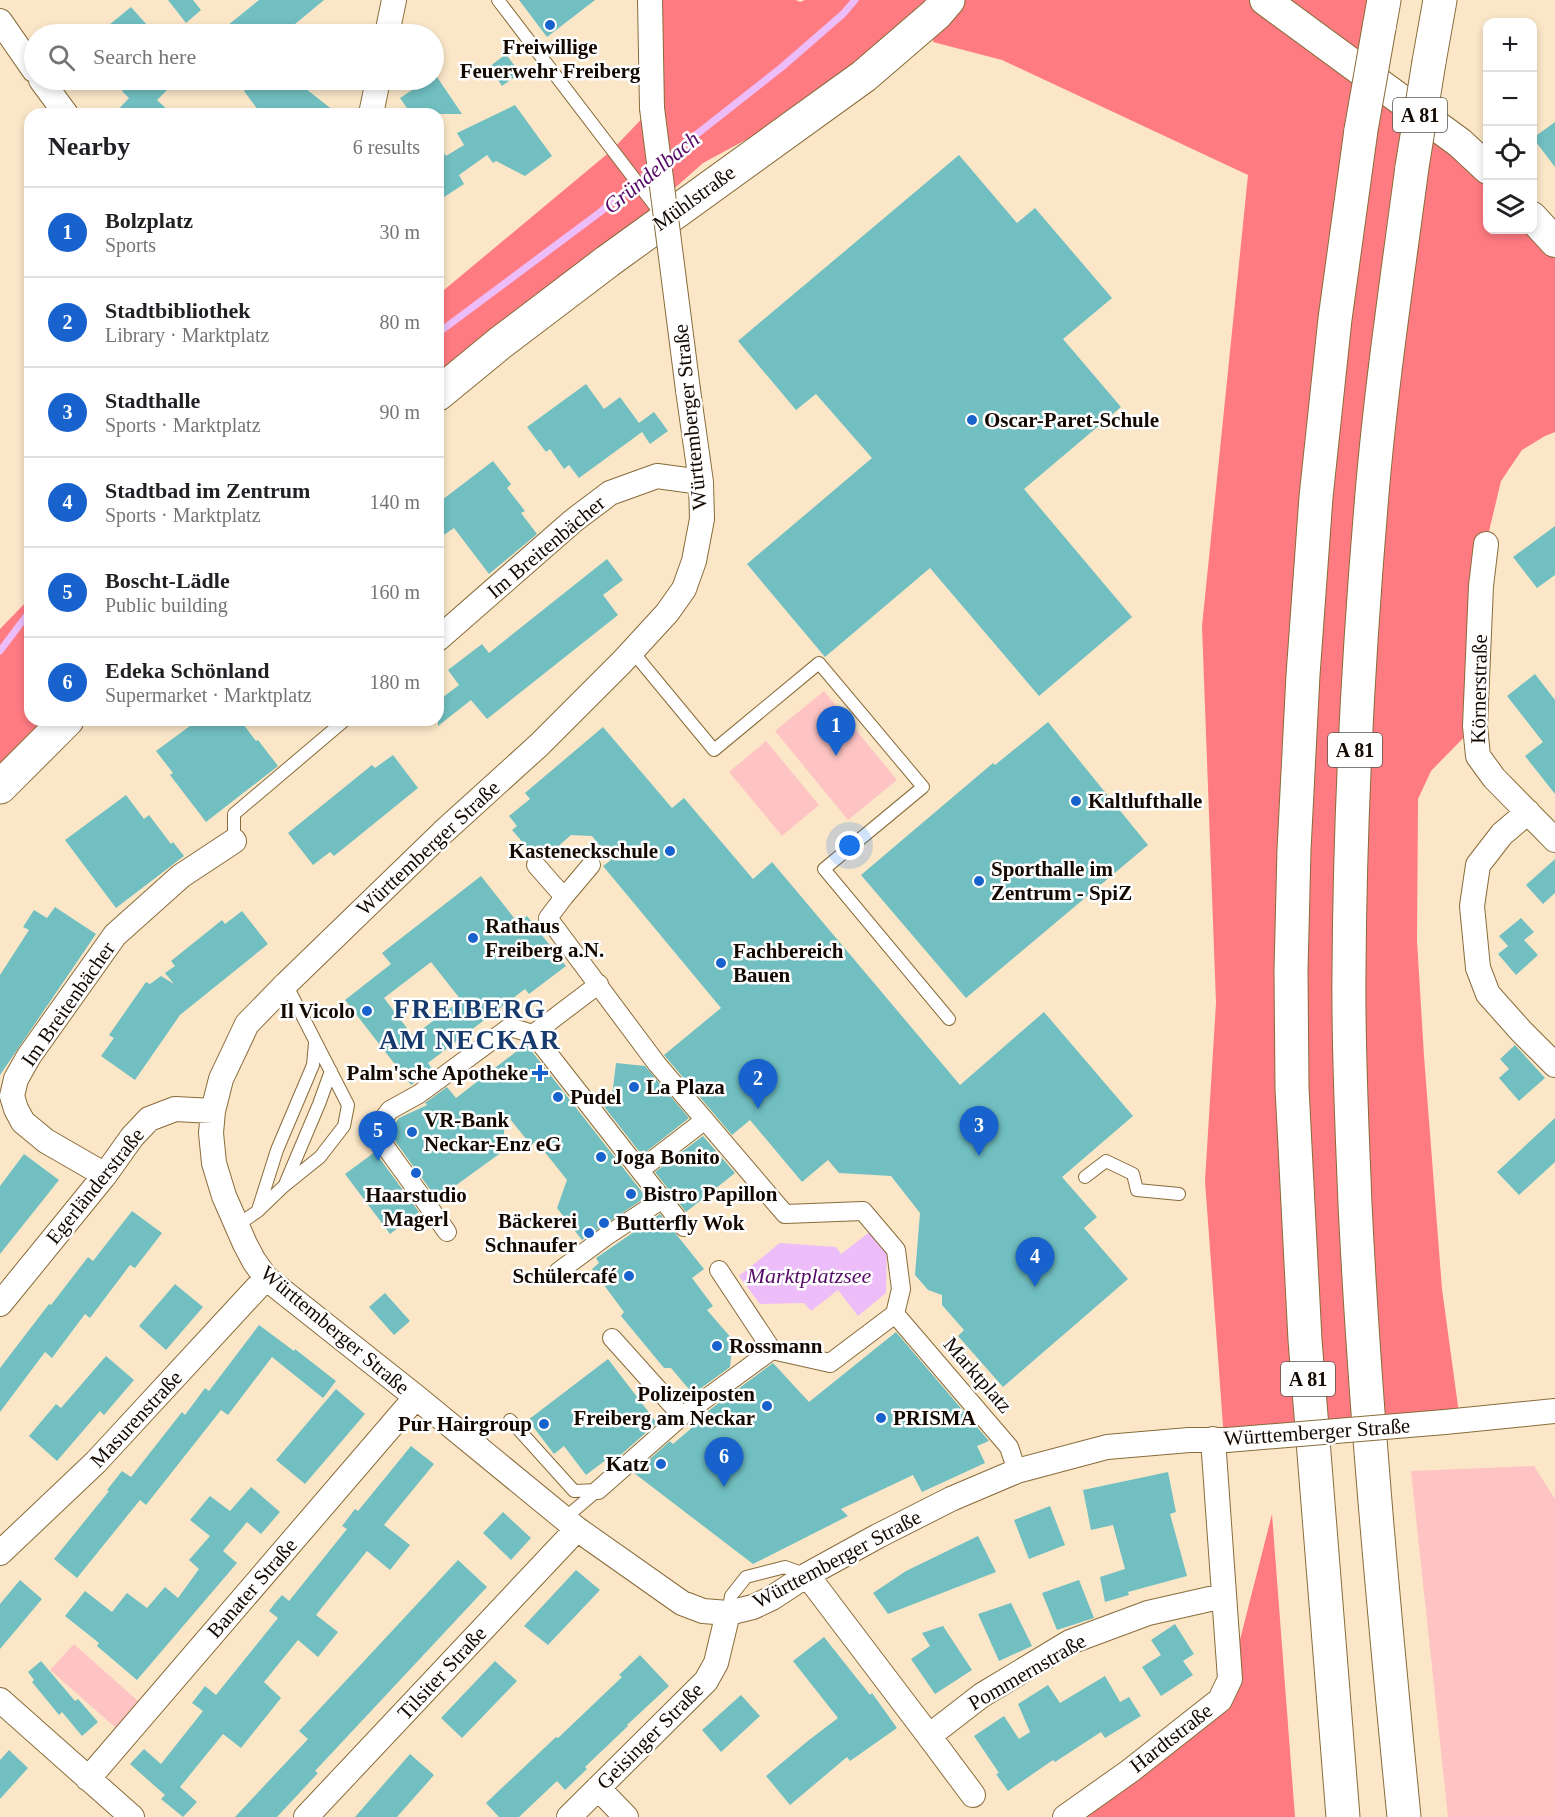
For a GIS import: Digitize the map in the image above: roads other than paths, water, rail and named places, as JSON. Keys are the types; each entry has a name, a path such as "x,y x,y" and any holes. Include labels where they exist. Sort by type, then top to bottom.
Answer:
{"main road":[{"name":"Mühlstraße","path":"444,389 658,210 864,76 936,14 948,0"},
{"name":"A 81","path":"1404,1817 1362,1336 1350,1087 1348,974 1350,857 1357,703 1371,502 1412,167 1440,0"},
{"name":"A 81","path":"1343,1817 1305,1340 1292,1088 1291,970 1294,850 1303,675 1316,497 1335,319 1361,130 1381,14"},
{"path":"0,786 61,726"}],"street":[{"path":"389,24 394,0"},
{"name":"Württemberger Straße","path":"650,0 652,108 701,482 702,519 694,561 684,589 667,613 632,651 539,745 442,833 247,1024 221,1079 210,1133 214,1163 224,1196 254,1261 266,1278 416,1396 571,1524 682,1603 703,1611 728,1613 753,1607 878,1536 951,1499 1017,1471 1107,1447 1220,1440 1555,1412"},
{"path":"1265,0 1460,143 1483,164"},
{"path":"0,21 24,56"},
{"path":"48,90 62,108"},
{"path":"372,108 376,90"},
{"path":"1537,222 1555,243"},
{"name":"Im Breitenbächer","path":"444,634 573,521 610,493 657,476 701,482"},
{"name":"Körnerstraße","path":"1486,544 1481,586 1475,726 1478,756 1494,778 1555,840"},
{"path":"1528,812 1502,834 1478,865 1472,906 1478,968 1488,994 1555,1065"},
{"name":"Im Breitenbächer","path":"105,1175 46,1141 23,1122 12,1096 16,1079 29,1056 115,935 181,876 234,840"},
{"path":"536,864 564,897"},
{"path":"591,865 548,918 657,1064 785,1214 863,1211 896,1250 900,1289 895,1314 830,1363 772,1350 719,1270"},
{"path":"533,1034 599,984"},
{"path":"447,1233 374,1131 390,1110 419,1094 510,1027 533,1034 684,1227"},
{"name":"Egerländerstraße","path":"0,1304 148,1119 175,1109 213,1112"},
{"path":"640,1170 705,1120"},
{"path":"558,1272 661,1200"},
{"name":"Masurenstraße","path":"0,1553 96,1462 266,1278"},
{"name":"Marktplatz","path":"895,1314 1009,1447 1017,1471"},
{"path":"612,1338 682,1416"},
{"path":"597,1490 682,1416 772,1350"},
{"name":"Banater Straße","path":"88,1779 416,1396"},
{"path":"1220,1440 1224,1596"},
{"name":"Tilsiter Straße","path":"306,1817 571,1524"},
{"path":"807,1575 973,1795"},
{"name":"Pommernstraße","path":"929,1736 982,1695 1071,1642 1148,1613 1224,1596"},
{"name":"Hardtstraße","path":"1065,1817 1130,1771 1220,1700 1230,1679 1224,1596"},
{"name":"Geisinger Straße","path":"569,1817 706,1681 716,1663 728,1613"},
{"path":"0,1700 132,1817"},
{"path":"597,1788 626,1817"}],"lane":[{"path":"498,0 658,210"},
{"path":"632,651 714,750 819,663 922,787 824,869 949,1019"},
{"path":"234,840 234,814 338,726"},
{"path":"236,1226 258,1211 320,1157 345,1126 348,1105 286,984"},
{"path":"258,1211 277,1150 313,1065 315,1042"},
{"path":"284,1186 331,1071"},
{"path":"1085,1177 1106,1161 1133,1174 1137,1190 1179,1194"},
{"path":"510,1419 574,1491 597,1490"},
{"path":"571,1524 597,1490"}],"water":[{"name":"Marktplatzsee","path":"871,1231 887,1250 886,1293 858,1316 838,1290 811,1311 804,1303 760,1304 739,1276 780,1243 836,1247 841,1254"}],"waterway":[{"name":"Gründelbach","path":"664,160 782,67 843,14 855,0"},
{"name":"Gründelbach","path":"444,329 599,213 655,167"},
{"name":"Gründelbach","path":"0,651 24,619"}],"place":[{"name":"Freiwillige Feuerwehr Freiberg","path":"550,25"},
{"name":"Oscar-Paret-Schule","path":"972,420"},
{"name":"Bolzplatz","path":"836,756"},
{"name":"Kaltlufthalle","path":"1076,801"},
{"name":"Kasteneckschule","path":"670,851"},
{"name":"Sporthalle im Zentrum - SpiZ","path":"979,881"},
{"name":"Rathaus Freiberg a.N.","path":"473,938"},
{"name":"Fachbereich Bauen","path":"721,963"},
{"name":"Il Vicolo","path":"367,1011"},
{"name":"Palm'sche Apotheke","path":"540,1073"},
{"name":"La Plaza","path":"634,1087"},
{"name":"Pudel","path":"558,1097"},
{"name":"Stadtbibliothek","path":"758,1109"},
{"name":"VR-Bank Neckar-Enz eG","path":"412,1132"},
{"name":"Stadthalle","path":"979,1156"},
{"name":"Joga Bonito","path":"601,1157"},
{"name":"Boscht-Lädle","path":"378,1161"},
{"name":"Haarstudio Magerl","path":"416,1173"},
{"name":"Bistro Papillon","path":"631,1194"},
{"name":"Butterfly Wok","path":"604,1223"},
{"name":"Bäckerei Schnaufer","path":"589,1233"},
{"name":"Schülercafé","path":"629,1276"},
{"name":"Stadtbad im Zentrum","path":"1035,1287"},
{"name":"Rossmann","path":"717,1346"},
{"name":"Polizeiposten Freiberg am Neckar","path":"767,1406"},
{"name":"PRISMA","path":"881,1418"},
{"name":"Pur Hairgroup","path":"544,1424"},
{"name":"Katz","path":"661,1464"},
{"name":"Edeka Schönland","path":"724,1487"}],"district":[{"name":"FREIBERG AM NECKAR","path":"470,1024"}]}
